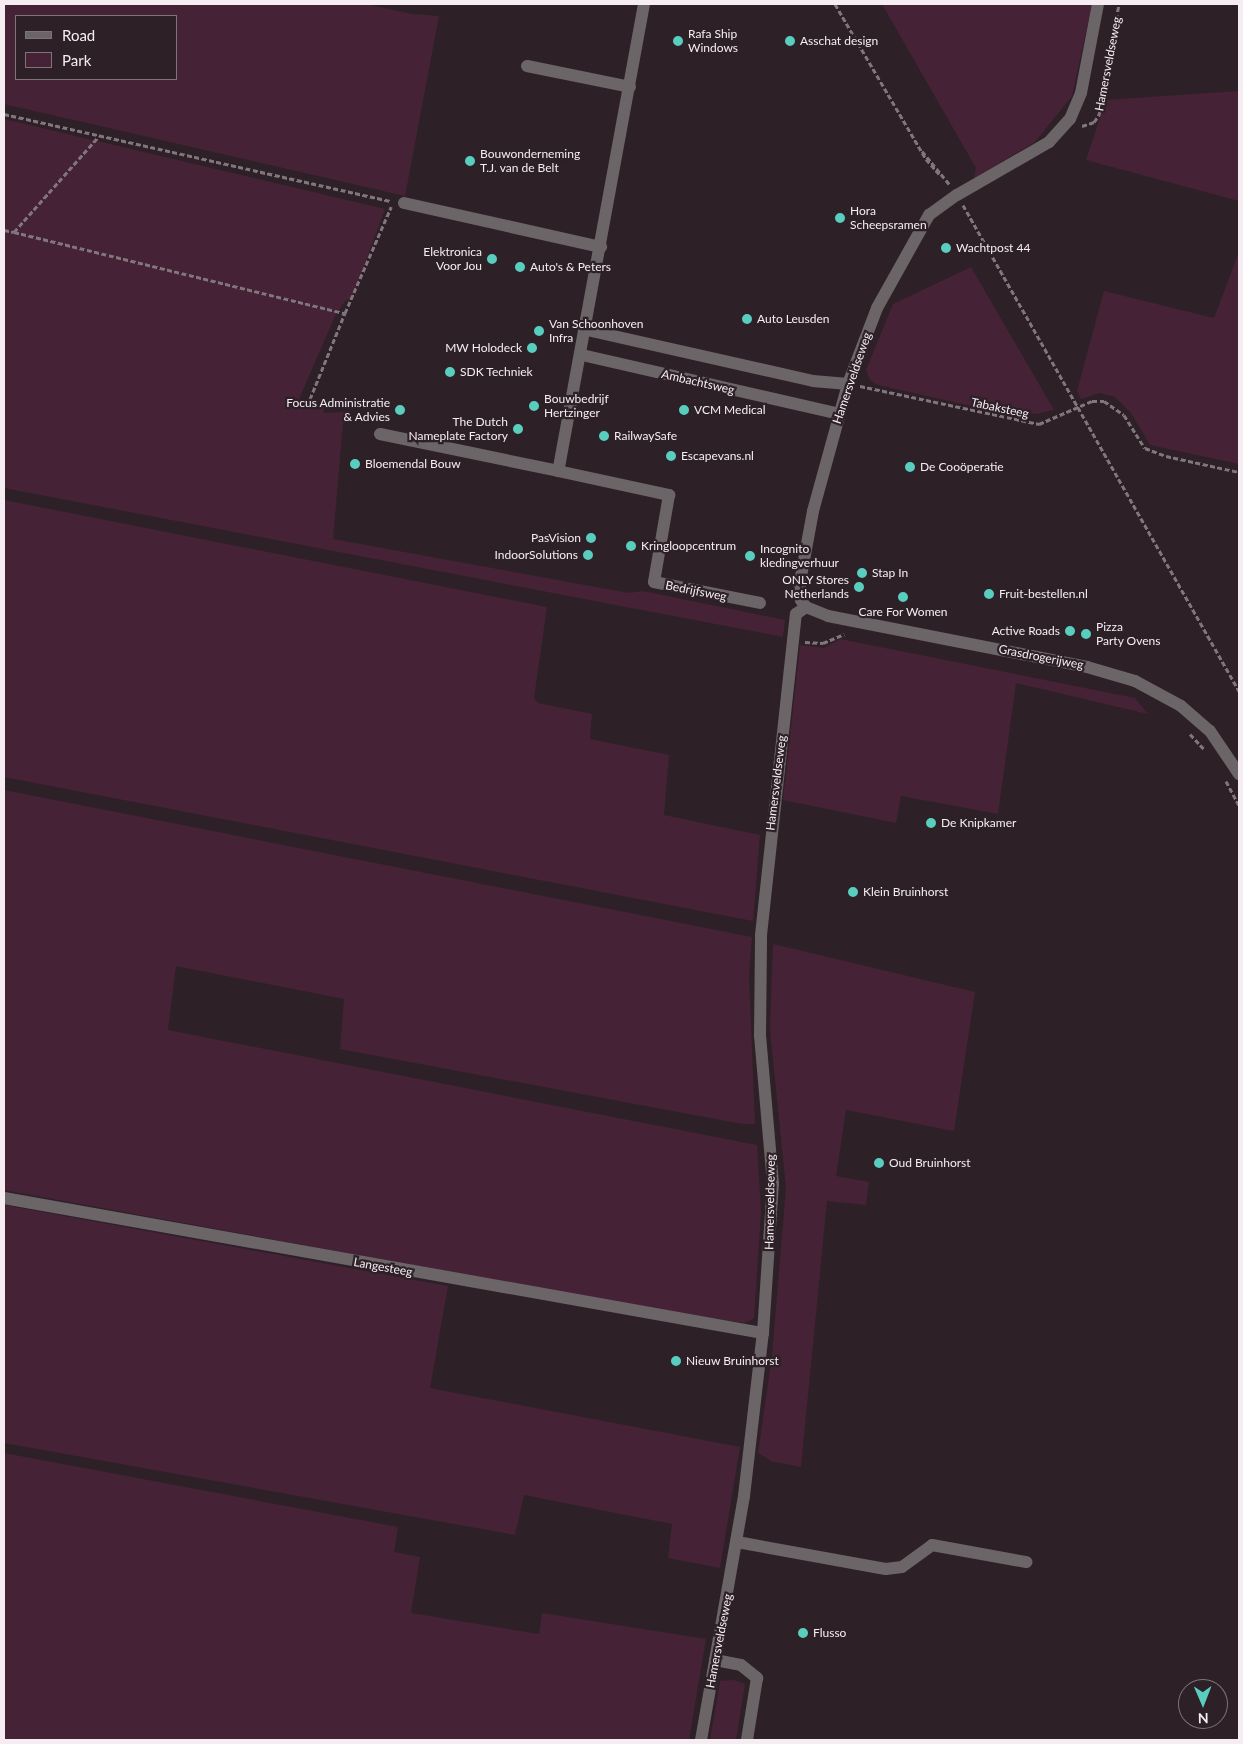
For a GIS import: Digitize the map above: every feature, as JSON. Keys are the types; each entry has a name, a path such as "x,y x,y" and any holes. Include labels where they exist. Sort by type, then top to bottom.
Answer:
{"street":[{"path":"558,471 587,330 644,4"},
{"name":"Hamersveldseweg","path":"701,1740 737,1542 763,1333 773,1184 760,1036 761,935 796,614 806,607 801,600 800,582 813,512 848,384 877,308 920,228 936,209 1036,150 1063,127 1081,93 1098,4"},
{"path":"528,66 630,87"},
{"path":"398,202 601,247"},
{"path":"587,330 813,381 848,384"},
{"name":"Ambachtsweg","path":"582,355 839,414"},
{"name":"Bedrijfsweg","path":"380,434 669,495 654,582 760,603"},
{"name":"Grasdrogerijweg","path":"806,607 828,616 1087,667 1135,681 1155,690 1188,712 1210,731 1239,774"},
{"name":"Langesteeg","path":"4,1198 763,1333"},
{"path":"737,1542 886,1568 902,1567 932,1545 1026,1562"},
{"path":"715,1660 741,1665 757,1678 747,1740"}],"path":[{"path":"836,4 922,151 957,195 1080,407 1158,552 1239,691"},
{"name":"Hamersveldseweg","path":"1063,127 1088,126 1099,115 1119,4"},
{"path":"4,114 398,202 345,313 310,399"},
{"path":"14,232 99,136"},
{"path":"4,230 345,313"},
{"name":"Tabaksteeg","path":"848,384 1030,424 1050,422 1092,401 1108,402 1124,415 1144,448 1166,456 1239,472"},
{"path":"793,639 815,644 849,634"},
{"path":"1184,729 1207,752"},
{"path":"1221,773 1239,804"}],"green space":[{"path":"4,4 366,4 412,14 439,16 405,196 4,104"},
{"path":"882,4 1092,4 1072,96 1035,142 974,178 976,168"},
{"path":"1239,91 1239,201 1086,160 1106,100"},
{"path":"4,119 385,209 352,298 345,301 336,314 299,399 323,405 324,413 344,412 333,539 629,593 643,591 785,620 783,637 4,488"},
{"path":"1239,252 1239,464 1150,445 1131,413 1115,397 1099,393 1081,399 1077,391 1104,291 1214,318"},
{"path":"971,267 1054,410 1036,414 998,412 878,385 870,380 866,370 893,304"},
{"path":"4,500 547,607 534,698 538,703 592,714 590,739 669,755 664,815 760,835 753,921 4,777"},
{"path":"840,639 1135,698 1148,714 1016,683 998,814 901,796 896,823 783,800 800,645 824,648"},
{"path":"4,790 752,937 749,976 755,1124 742,1124 340,1049 344,999 176,966 168,1030 757,1145 761,1212 754,1318 745,1323 657,1310 4,1190"},
{"path":"773,944 975,992 954,1131 846,1110 836,1176 869,1182 866,1205 827,1201 801,1467 771,1461 758,1453 772,1355 786,1188 770,1030"},
{"path":"4,1205 448,1286 430,1388 740,1447 720,1568 668,1558 672,1524 524,1495 515,1535 4,1443"},
{"path":"4,1453 398,1527 394,1552 420,1557 411,1613 539,1634 542,1613 706,1639 689,1740 4,1740"},
{"path":"734,1680 745,1684 736,1740 710,1740 720,1681"}],"place":[{"name":"Rafa Ship Windows","path":"678,41"},
{"name":"Asschat design","path":"790,41"},
{"name":"Bouwonderneming T.J. van de Belt","path":"470,161"},
{"name":"Hora Scheepsramen","path":"840,218"},
{"name":"Wachtpost 44","path":"946,248"},
{"name":"Elektronica Voor Jou","path":"492,259"},
{"name":"Auto's & Peters","path":"520,267"},
{"name":"Auto Leusden","path":"747,319"},
{"name":"Van Schoonhoven Infra","path":"539,331"},
{"name":"MW Holodeck","path":"532,348"},
{"name":"SDK Techniek","path":"450,372"},
{"name":"Bouwbedrijf Hertzinger","path":"534,406"},
{"name":"Focus Administratie & Advies","path":"400,410"},
{"name":"VCM Medical","path":"684,410"},
{"name":"The Dutch Nameplate Factory","path":"518,429"},
{"name":"RailwaySafe","path":"604,436"},
{"name":"Escapevans.nl","path":"671,456"},
{"name":"Bloemendal Bouw","path":"355,464"},
{"name":"De Cooöperatie","path":"910,467"},
{"name":"PasVision","path":"591,538"},
{"name":"Kringloopcentrum","path":"631,546"},
{"name":"IndoorSolutions","path":"588,555"},
{"name":"Incognito kledingverhuur","path":"750,556"},
{"name":"Stap In","path":"862,573"},
{"name":"ONLY Stores Netherlands","path":"859,587"},
{"name":"Fruit-bestellen.nl","path":"989,594"},
{"name":"Care For Women","path":"903,597"},
{"name":"Active Roads","path":"1070,631"},
{"name":"Pizza Party Ovens","path":"1086,634"},
{"name":"De Knipkamer","path":"931,823"},
{"name":"Klein Bruinhorst","path":"853,892"},
{"name":"Oud Bruinhorst","path":"879,1163"},
{"name":"Nieuw Bruinhorst","path":"676,1361"},
{"name":"Flusso","path":"803,1633"}]}
